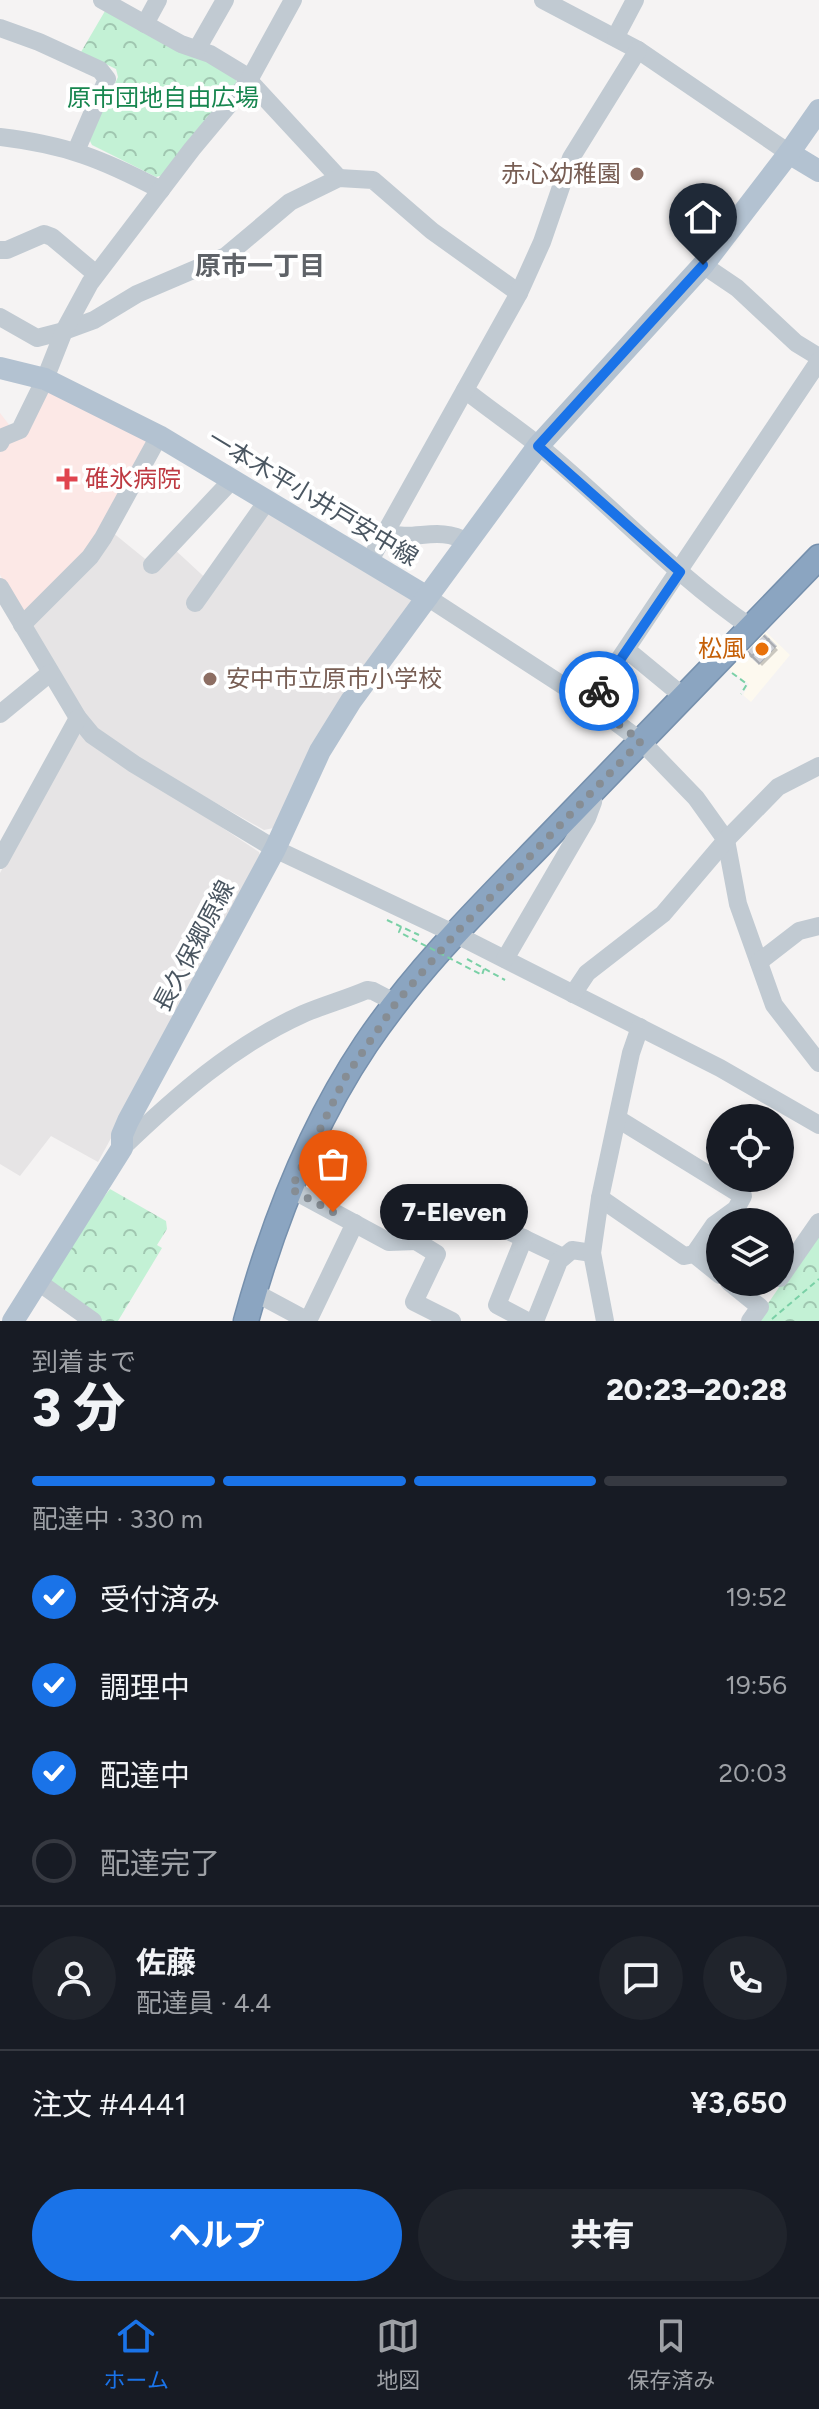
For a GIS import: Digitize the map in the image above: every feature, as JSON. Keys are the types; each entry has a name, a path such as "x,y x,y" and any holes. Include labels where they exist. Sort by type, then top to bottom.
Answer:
{"highway":[{"path":"246,1321 291,1189 345,1078 396,1003 455,934 819,557"}],"main road":[{"name":"一本木平小井戸安中線","path":"0,368 45,379 159,436 427,597 538,446 703,265 819,110"},
{"path":"789,153 819,171"},
{"name":"長久保郷原線","path":"13,1321 122,1148 122,1135 128,1121 275,849 320,751 351,701 427,597"}],"street":[{"path":"102,0 243,74 339,178"},
{"path":"145,24 158,0"},
{"path":"197,49 225,0"},
{"path":"0,443 3,437 20,430 64,331 96,274 248,82 293,0"},
{"path":"543,0 616,36 789,153"},
{"path":"616,36 635,0"},
{"path":"0,28 100,70 107,79 76,151"},
{"path":"369,562 519,293 542,242 571,158 638,50"},
{"path":"0,137 35,141 76,151 107,162 161,190"},
{"path":"0,317 37,338 94,320 137,294 226,256 290,202 339,178 373,180 432,231 519,293"},
{"path":"0,250 44,234 52,237 96,274"},
{"path":"590,703 819,359 796,343 737,288 703,265"},
{"path":"465,390 538,446 680,572 752,628"},
{"path":"22,625 90,557 114,521 159,436"},
{"path":"152,565 232,480"},
{"path":"195,603 267,501"},
{"path":"385,533 400,537 439,532 453,534 468,542"},
{"path":"0,587 78,718 92,735 134,764 275,849 455,934 640,1027 720,1068 819,1125"},
{"path":"427,597 590,703 641,741 696,798 726,840 738,904 774,1005 819,1063"},
{"path":"627,650 684,697"},
{"path":"0,714 50,673"},
{"path":"0,860 78,718"},
{"path":"573,994 587,973 663,914 726,840 778,787 819,766"},
{"path":"505,959 587,818 593,802 586,797"},
{"path":"759,962 799,931 819,926"},
{"path":"122,1148 227,1057 302,1014 367,990 396,1003"},
{"path":"605,1321 592,1253 600,1198 631,1053 640,1027"},
{"path":"600,1198 684,1256 694,1254 714,1225 736,1209 743,1196 618,1119"},
{"path":"291,1189 389,1242 416,1241 437,1254 414,1302 452,1321"},
{"path":"416,1241 437,1202 452,1204 563,1257"},
{"path":"794,1258 819,1222"},
{"path":"254,1292 308,1321 355,1223"},
{"path":"524,1238 497,1305 527,1321"},
{"path":"535,1321 559,1261 572,1250 592,1253"},
{"path":"694,1254 706,1264"},
{"path":"37,1281 93,1321"},
{"path":"741,1296 756,1313 768,1296"}],"path":[{"path":"718,663 747,684 741,694"},
{"path":"387,920 419,935"},
{"path":"401,927 399,932 482,975 484,969"},
{"path":"467,959 505,980"},
{"path":"756,1313 775,1318 819,1279"}],"shaded area":[{"name":"碓氷病院","path":"37,383 155,441 100,536 25,617 0,575 0,413 15,428"},
{"name":"安中市立原市小学校","path":"272,511 417,601 278,827 264,830 138,759 95,731 29,624 112,532 155,567 173,548 213,585 262,514"},
{"path":"763,629 790,655 751,702 743,695 749,684 726,667"},
{"path":"75,733 259,852 262,861 98,1162 51,1136 20,1176 0,1164 0,873"}],"green space":[{"name":"原市団地自由広場","path":"105,11 207,60 236,79 237,86 164,175 156,177 92,145 89,139 118,77 116,69 81,52"},
{"path":"110,1189 166,1221 167,1229 157,1245 162,1248 118,1321 103,1321 49,1283 86,1220"},
{"path":"819,1229 819,1321 756,1321 773,1296 794,1296 794,1266"}],"building":[{"name":"松風","path":"765,634 777,646 759,665 746,653"}],"way so far":[{"path":"333,1212 291,1189 345,1078 366,1044 396,1003 455,934 641,741 590,703 599,691"}],"place":[{"name":"赤心幼稚園","path":"637,174"},
{"name":"碓氷病院","path":"67,479"},
{"name":"松風","path":"762,649"},
{"name":"安中市立原市小学校","path":"210,679"},
{"name":"7-Eleven","path":"333,1212"}],"district":[{"name":"原市一丁目","path":"260,266"}],"route":[{"path":"599,691 680,572 538,446 703,265"}]}
